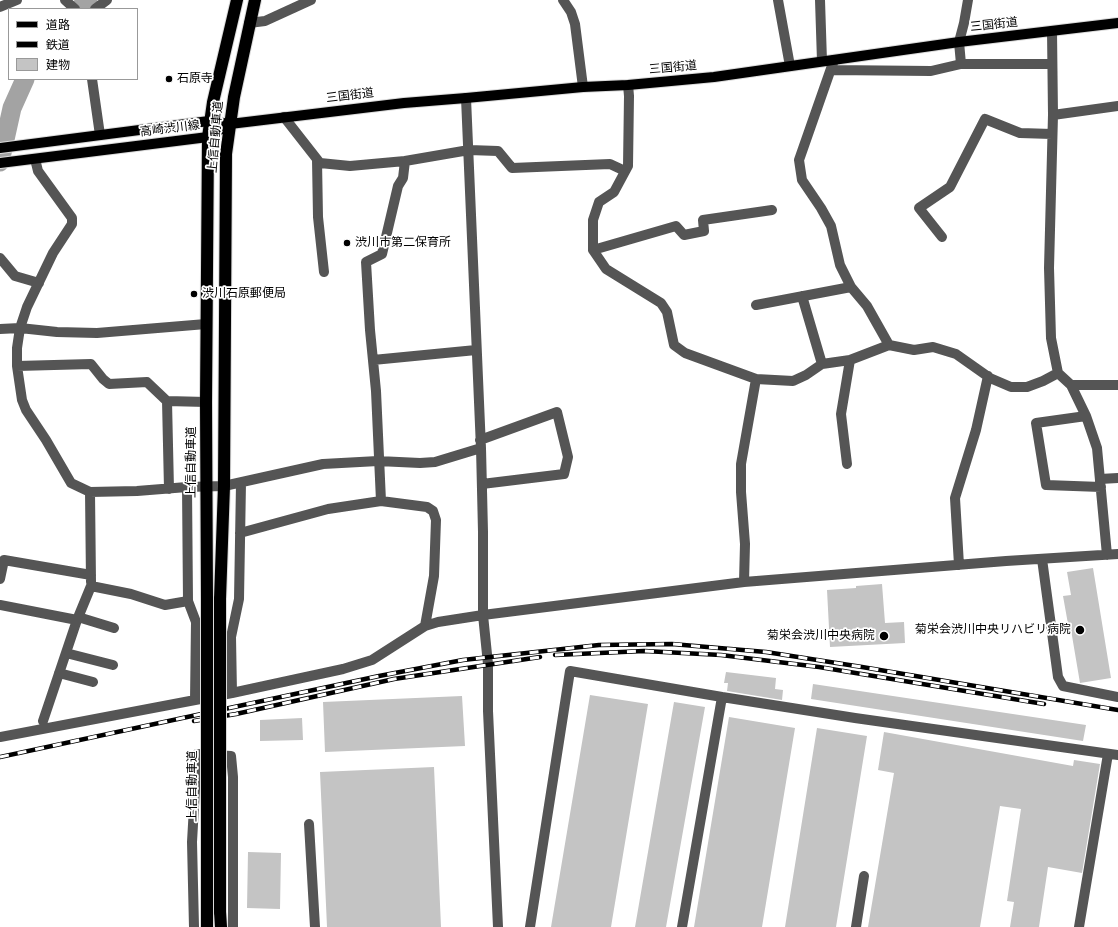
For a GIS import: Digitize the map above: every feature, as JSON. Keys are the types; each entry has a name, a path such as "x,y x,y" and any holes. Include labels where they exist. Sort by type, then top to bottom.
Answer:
{"highway":[{"name":"上信自動車道","path":"207,927 206,324 208,137 209,120 237,0"},
{"name":"上信自動車道","path":"221,927 220,599 224,486 226,154 234,97 255,0"}],"main road":[{"name":"三国街道","path":"230,124 404,103 714,77 959,42 1118,23"},
{"name":"高崎渋川線","path":"0,148 209,120 230,124"},
{"name":"高崎渋川線","path":"5,163 208,137 230,124"}],"street":[{"path":"0,6 17,0"},
{"path":"65,0 74,8"},
{"path":"96,8 107,0"},
{"path":"249,23 265,21 311,0"},
{"path":"563,0 571,12 575,24 582,87"},
{"path":"778,0 790,66"},
{"path":"820,0 822,61"},
{"path":"961,64 959,42 968,0"},
{"path":"1052,31 1053,115 1049,268 1052,338 1058,373 1071,385 1086,416 1097,448 1107,555"},
{"path":"834,60 799,160 802,180 831,226 840,265 851,287 867,306 889,345"},
{"path":"831,70 931,71 961,64 1052,64"},
{"path":"92,80 100,135"},
{"path":"628,85 628,166 614,192 599,202 593,220 593,250 606,269 661,302 667,312 674,345 685,353 756,379 793,381 806,375 822,364 850,360 889,345 914,350 933,347 956,354 988,376 1011,387 1027,387 1058,373"},
{"path":"466,98 482,484 483,615 488,664 488,711 498,927"},
{"path":"1053,115 1118,106"},
{"path":"284,117 320,163 350,166 405,161 469,150 498,151 512,168 610,164 625,171"},
{"path":"942,237 919,208 950,187 985,119 1020,133 1052,134"},
{"path":"35,159 38,171 72,218 72,224 53,253 27,307 20,328 17,348 18,366 22,400 26,410 46,440 71,483 90,492 224,486 323,464 378,461 420,463 435,462 557,412 568,457 564,474 482,484"},
{"path":"317,160 318,217 324,272"},
{"path":"381,501 376,391 366,262 382,254 398,186 403,178 405,161"},
{"path":"593,250 676,226 684,235 704,231 703,220 772,210"},
{"path":"0,258 15,276 39,283"},
{"path":"756,305 851,287"},
{"path":"802,296 822,364"},
{"path":"0,330 20,328 57,332 98,333 206,324"},
{"path":"373,360 476,350"},
{"path":"847,464 841,414 850,360"},
{"path":"18,366 91,364 109,384 147,382 167,401 206,402"},
{"path":"959,564 955,498 976,430 988,376"},
{"path":"744,582 745,544 741,492 741,464 756,379"},
{"path":"1071,385 1118,386"},
{"path":"167,401 169,489"},
{"path":"1086,416 1036,423 1046,485 1100,483 1118,478"},
{"path":"232,693 231,637 239,599 242,482"},
{"path":"188,487 188,601 196,622 195,700"},
{"path":"43,721 66,652 91,586 90,492"},
{"path":"240,533 328,509 381,501 427,507 433,511 436,520 434,576 425,626"},
{"path":"0,737 232,693 342,669 372,660 425,626 438,622 744,582 959,564 1118,554"},
{"path":"1042,558 1058,677 1063,686 1118,697"},
{"path":"0,579 4,560 91,575"},
{"path":"91,586 131,594 165,605 188,601"},
{"path":"0,605 78,619 114,628"},
{"path":"66,652 113,664"},
{"path":"530,927 570,671 855,718 1113,754 1079,927"},
{"path":"59,673 93,682"},
{"path":"682,927 722,697"},
{"path":"194,927 192,842 197,754 231,756 233,777 233,927"},
{"path":"309,824 315,927"},
{"path":"856,927 864,876"}],"building":[{"path":"1093,568 1111,678 1080,683 1070,624 1068,624 1063,596 1071,595 1067,572"},
{"path":"882,584 885,623 904,622 905,643 830,647 827,590"},
{"path":"726,672 776,678 775,689 783,690 782,700 727,691 728,683 724,683"},
{"path":"813,684 1086,725 1083,741 811,699"},
{"path":"590,695 648,704 611,927 551,927"},
{"path":"462,696 465,746 325,752 323,702"},
{"path":"674,702 705,707 666,927 635,927"},
{"path":"729,717 795,728 762,927 694,927"},
{"path":"302,718 303,740 260,741 260,720"},
{"path":"817,728 867,736 836,927 785,927"},
{"path":"884,732 1073,766 1074,760 1100,764 1082,873 1048,867 1039,927 1010,927 1014,902 1007,901 1021,809 1000,806 980,927 868,927 894,773 878,770"},
{"path":"434,767 441,927 327,927 320,772"},
{"path":"248,852 281,853 280,909 247,908"}],"waterway":[{"path":"80,8 88,0"},
{"path":"0,162 12,108 25,80"}],"railway":[{"path":"0,757 379,676 463,660 599,645 672,644 766,652 1118,710"},
{"path":"555,655 644,651 721,655 819,667 1044,704"},
{"path":"194,721 236,714 394,679 540,657"}],"place":[{"name":"石原寺","path":"169,79"},
{"name":"渋川市第二保育所","path":"347,243"},
{"name":"渋川石原郵便局","path":"194,294"},
{"name":"菊栄会渋川中央リハビリ病院","path":"1080,630"},
{"name":"菊栄会渋川中央病院","path":"884,636"}]}
